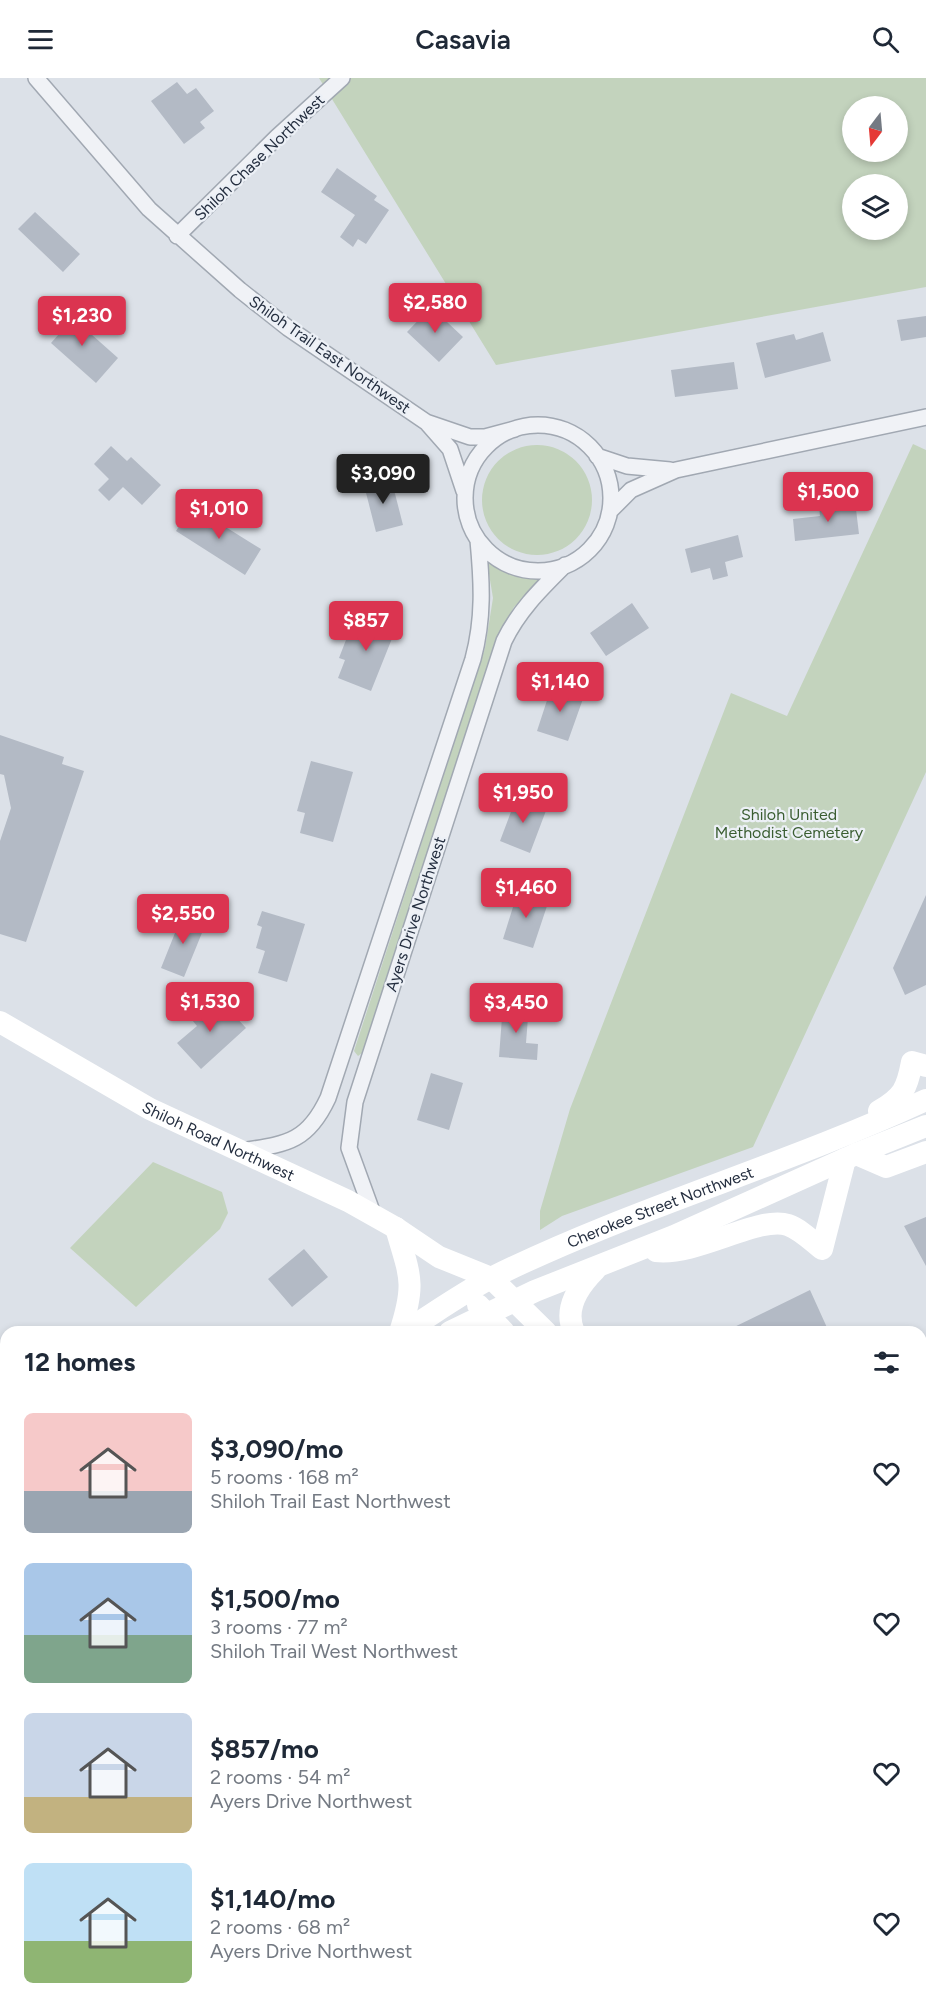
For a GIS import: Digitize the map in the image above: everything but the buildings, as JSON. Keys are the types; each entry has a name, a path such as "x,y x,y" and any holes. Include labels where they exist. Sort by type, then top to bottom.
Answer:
{"main road":[{"name":"Shiloh Road Northwest","path":"0,1022 116,1091 373,1215 439,1257 491,1278 540,1326"},
{"path":"826,1143 896,1101 908,1085 912,1062 926,1066"},
{"name":"Cherokee Street Northwest","path":"412,1326 491,1278 655,1207 826,1143 926,1100"},
{"name":"Cherokee Street Northwest","path":"462,1326 514,1301 674,1236 926,1126"},
{"path":"640,1249 669,1252 712,1243 765,1224 780,1223 791,1225 822,1249 832,1204 851,1157 886,1167 926,1152"},
{"path":"396,1228 411,1284 410,1304 404,1326"},
{"name":"Shiloh Road Northwest","path":"439,1257 467,1293 498,1326"},
{"path":"573,1326 571,1317 574,1296 578,1287 599,1266"}],"street":[{"name":"Shiloh Trail East Northwest","path":"36,78 88,141 177,236 288,328 426,422 450,449 465,494"},
{"name":"Shiloh Chase Northwest","path":"177,236 277,137 342,78"},
{"path":"610,511 631,490 676,470 926,417"},
{"name":"Shiloh Trail East Northwest","path":"426,422 470,437 484,437 515,429"},
{"path":"533,425 552,427 569,432 585,442 597,456 608,481 610,511 604,530 592,547 576,560 566,565 537,571 516,568 495,557 478,540 468,518 465,494 473,464 484,449 498,437 515,429 533,425"},
{"path":"597,456 627,466 676,470"},
{"name":"Ayers Drive Northwest","path":"241,1151 279,1145 302,1136 313,1126 328,1098 473,659 483,604 478,540"},
{"name":"Ayers Drive Northwest","path":"373,1215 349,1148 355,1102 504,641 514,621 528,602 566,565"}],"green space":[{"path":"319,78 926,78 926,287 496,365"},
{"name":"Shiloh United Methodist Cemetery","path":"913,444 926,450 926,772 753,1147 562,1216 540,1230 540,1211 570,1109 731,693 787,716"},
{"path":"537,445 558,449 576,461 588,479 592,500 588,521 576,539 558,551 537,555 516,551 498,539 486,521 482,500 486,479 498,461 516,449"},
{"path":"487,562 515,576 542,580 514,607 494,648 362,1053 358,1056 354,1051 485,648 493,598"},
{"path":"153,1162 222,1192 228,1213 220,1229 136,1307 70,1248"}]}
